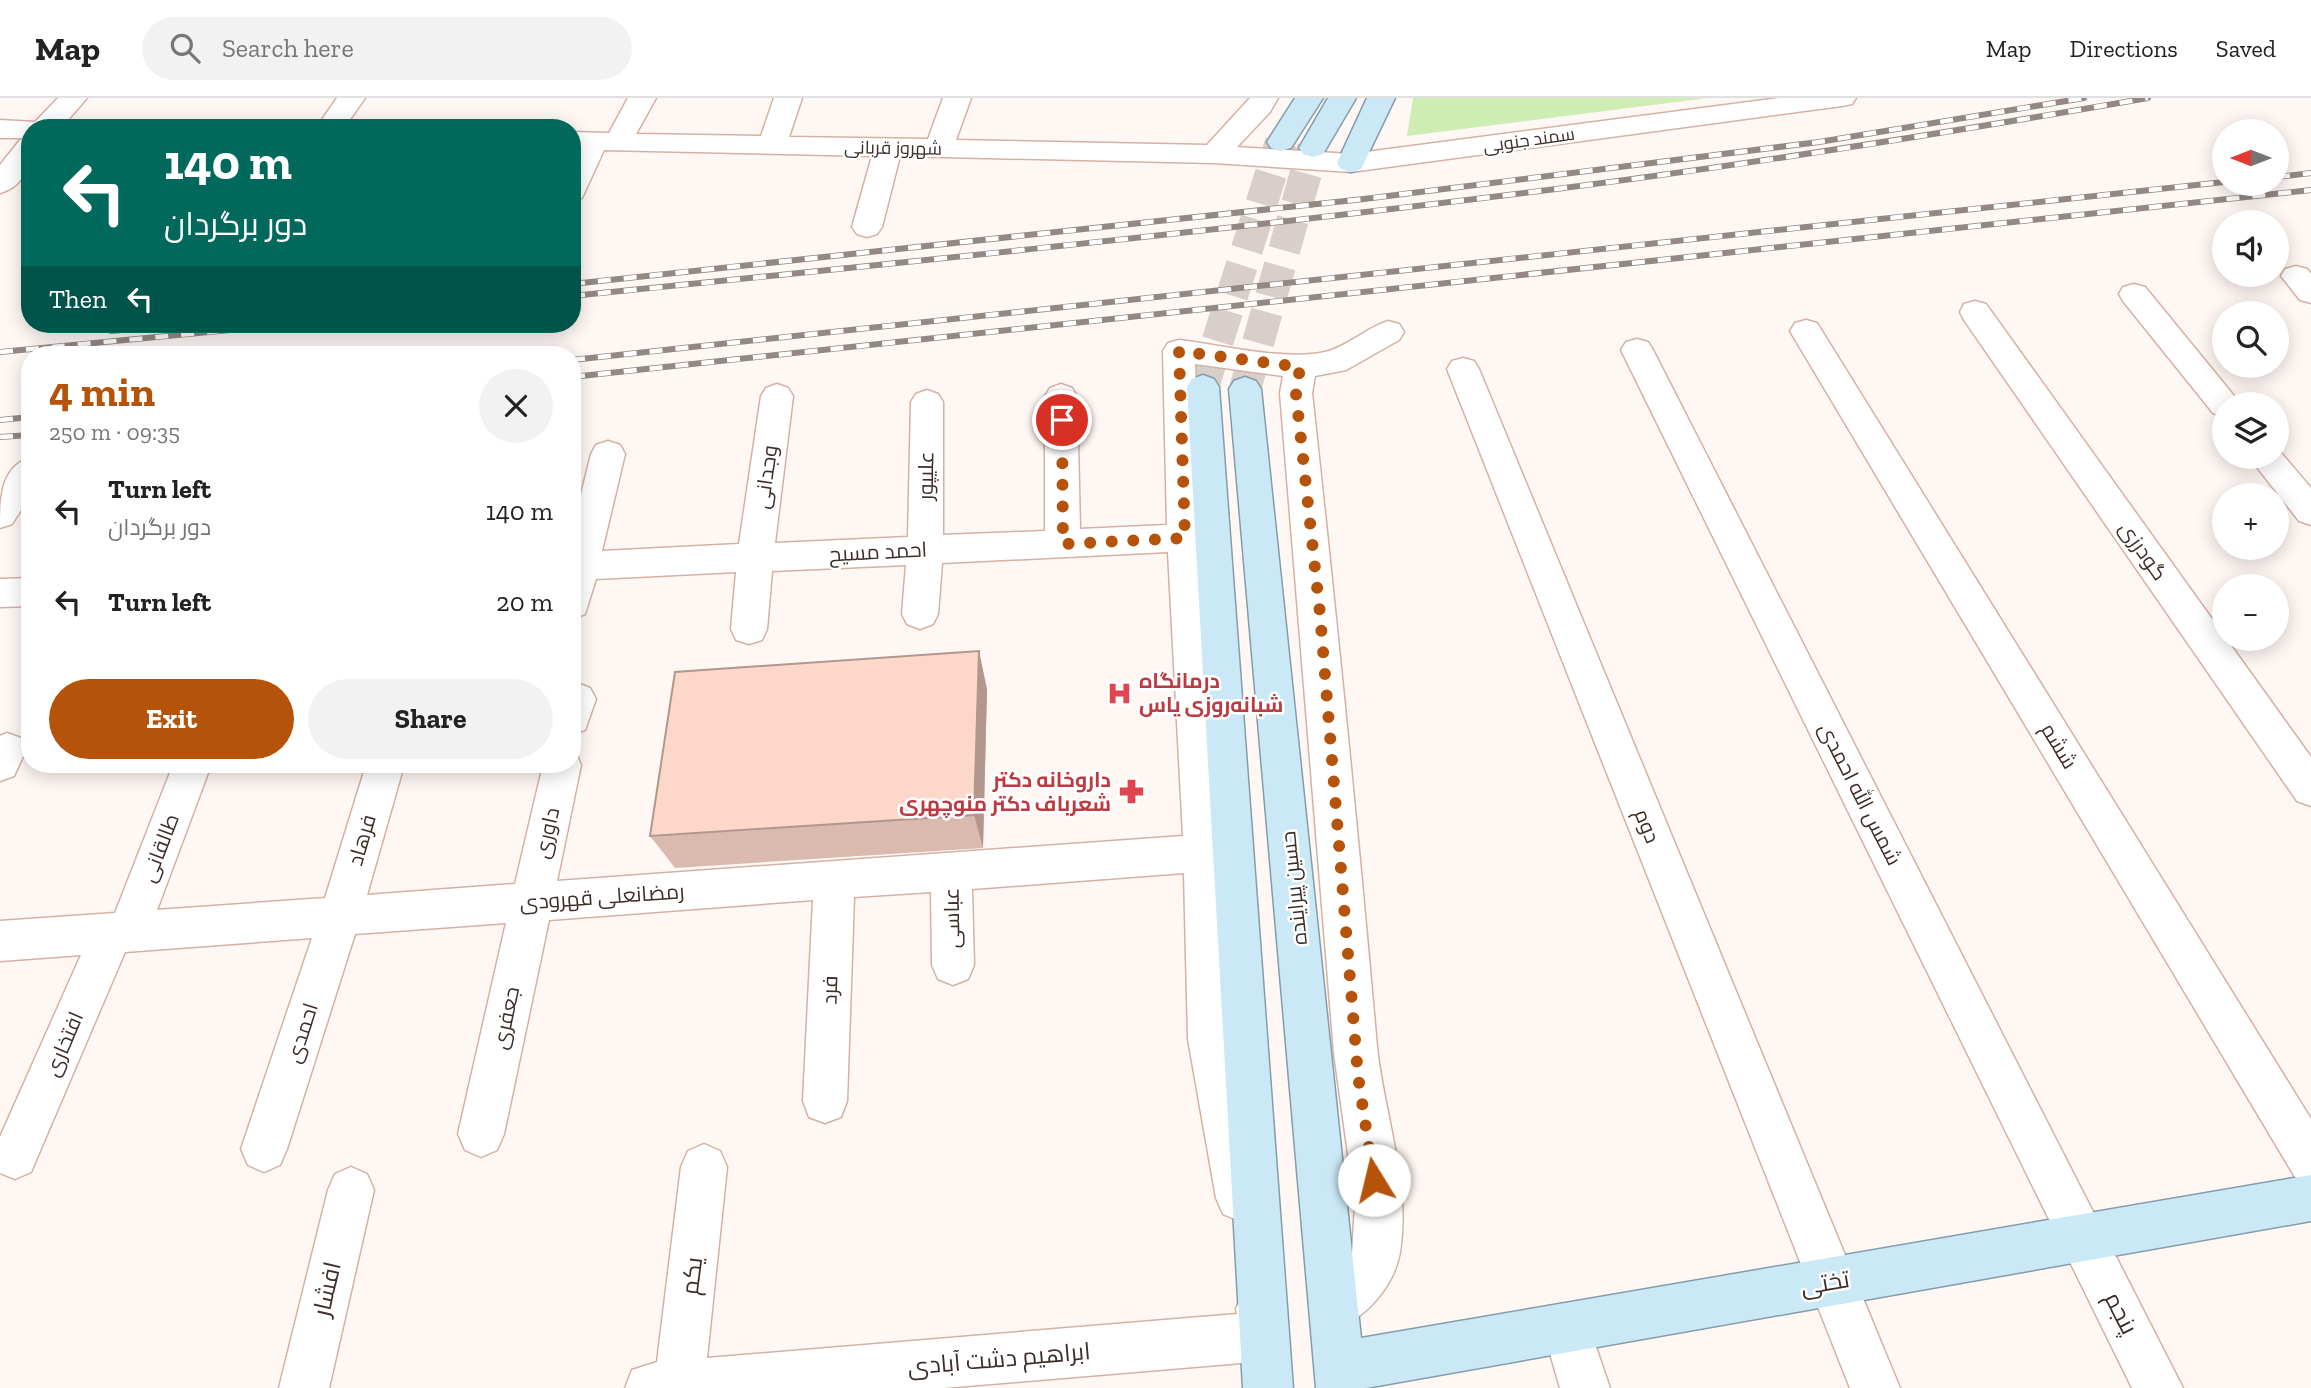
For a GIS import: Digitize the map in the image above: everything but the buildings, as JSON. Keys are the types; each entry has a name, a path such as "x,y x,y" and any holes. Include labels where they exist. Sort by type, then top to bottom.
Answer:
{"main road":[{"path":"1281,142 1309,98"},
{"path":"1313,148 1342,98"},
{"path":"1351,163 1381,98"},
{"path":"1203,387 1268,1388"},
{"name":"حسین پیراینده","path":"1245,389 1340,1377"},
{"name":"تختی","path":"1340,1377 1567,1328 2311,1198"}],"street":[{"path":"53,119 73,98"},
{"path":"336,119 351,98"},
{"path":"581,172 595,142 642,98"},
{"path":"772,145 788,98"},
{"path":"939,149 957,98"},
{"path":"1214,155 1260,106 1264,98"},
{"name":"سمند جنوبی","path":"1214,155 1351,163 1842,98"},
{"path":"0,129 21,130"},
{"name":"شهروز قربانی","path":"595,142 1214,155"},
{"path":"867,227 888,148"},
{"path":"0,184 21,157"},
{"path":"2134,294 2213,392"},
{"name":"گودرزی","path":"1975,312 2311,789"},
{"name":"ششم","path":"1806,331 2311,1161"},
{"path":"1265,1336 1210,1039 1204,853 1185,538 1179,351 1300,367 1335,362 1388,332"},
{"name":"شمس الله احمدی","path":"1637,350 2083,1238"},
{"path":"1300,367 1296,394 1320,614 1358,1076 1378,1205 1376,1255 1360,1284 1335,1306"},
{"name":"دوم","path":"1463,369 1875,1388"},
{"name":"وجدانی","path":"750,629 755,558 777,396"},
{"path":"1061,396 1063,544"},
{"name":"علیپور","path":"919,614 925,550 927,402"},
{"path":"581,548 608,454"},
{"path":"2276,469 2311,512"},
{"path":"0,515 21,481"},
{"name":"احمد مسیح","path":"581,566 1185,538"},
{"path":"0,593 21,592"},
{"name":"طالقانی","path":"120,932 189,773"},
{"name":"فرهاد","path":"340,916 383,773"},
{"name":"داوری","path":"531,902 560,773"},
{"name":"رمضانعلی قهرودی","path":"0,941 1204,853"},
{"name":"عباسی","path":"951,871 953,965"},
{"name":"فرد","path":"825,1101 834,880"},
{"name":"جعفری","path":"481,1134 531,902"},
{"name":"احمدی","path":"264,1149 340,916"},
{"name":"افتخاری","path":"15,1156 120,932"},
{"name":"یکم","path":"664,1387 704,1167"},
{"name":"افشار","path":"304,1388 351,1190"},
{"name":"پنجم","path":"2083,1238 2158,1388"},
{"path":"1567,1328 1585,1388"},
{"name":"ابراهیم دشت آبادی","path":"664,1387 1265,1336"}],"green space":[{"path":"1413,98 1708,98 1407,136"}],"tunnel":[{"path":"1203,387 1281,142"},
{"path":"1245,389 1313,148"}],"railway":[{"path":"581,283 1364,199 1819,142 2084,98"},
{"path":"581,295 1187,232 1556,189 1852,147 2148,98"},
{"path":"2289,176 2311,173"},
{"path":"581,359 2212,183"},
{"path":"581,376 2311,190"},
{"path":"63,346 199,333"},
{"path":"0,352 21,350"},
{"path":"0,420 21,418"},
{"path":"0,437 21,436"}],"place":[{"name":"درمانگاه شبانه‌روزی یاس","path":"1119,693"},
{"name":"داروخانه دکتر شعرباف دکتر منوچهری","path":"1131,792"}],"route":[{"path":"1062,420 1063,544 1185,538 1179,351 1300,367 1296,394 1320,614 1358,1076 1374,1180"}]}
